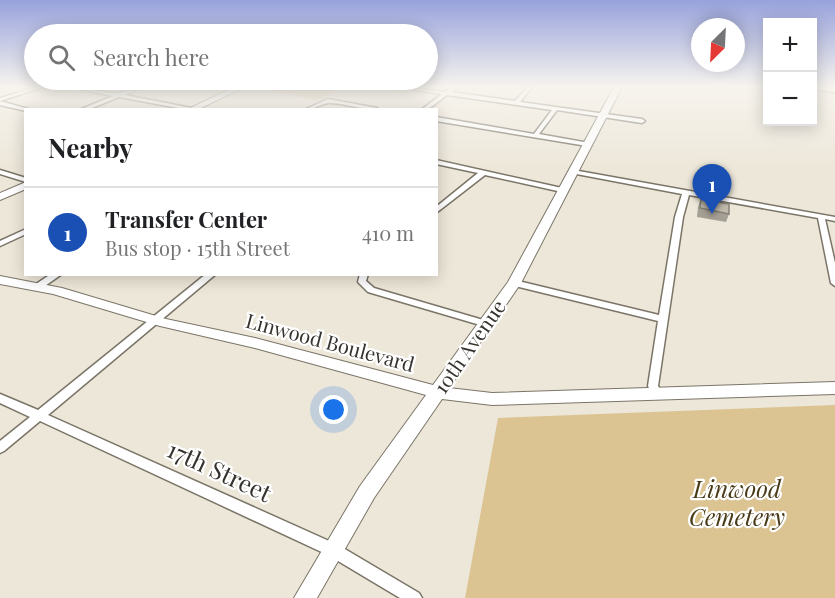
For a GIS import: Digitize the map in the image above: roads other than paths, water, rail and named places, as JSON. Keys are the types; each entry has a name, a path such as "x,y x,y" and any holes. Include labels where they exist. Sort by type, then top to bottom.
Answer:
{"main road":[{"name":"10th Avenue","path":"305,598 391,456 514,283 603,116"},
{"path":"0,197 24,186"},
{"name":"Linwood Boulevard","path":"0,279 39,286 155,320 269,346 438,393 492,399 835,388"},
{"path":"0,291 16,282"}],"street":[{"path":"535,135 550,115"},
{"path":"596,115 642,121"},
{"path":"438,119 587,144"},
{"path":"438,162 562,190"},
{"path":"0,172 24,179"},
{"path":"438,209 484,172"},
{"path":"573,172 835,219"},
{"path":"657,393 653,386 686,193"},
{"path":"821,217 835,283"},
{"path":"0,244 24,232"},
{"path":"39,286 55,276"},
{"path":"0,448 210,276"},
{"path":"364,276 362,282 371,290 487,324"},
{"path":"514,283 663,319"},
{"name":"17th Street","path":"0,398 333,550 414,598"}],"place":[{"name":"Transfer Center","path":"712,214"}],"park label":[{"name":"Linwood Cemetery","path":"737,504"}]}
